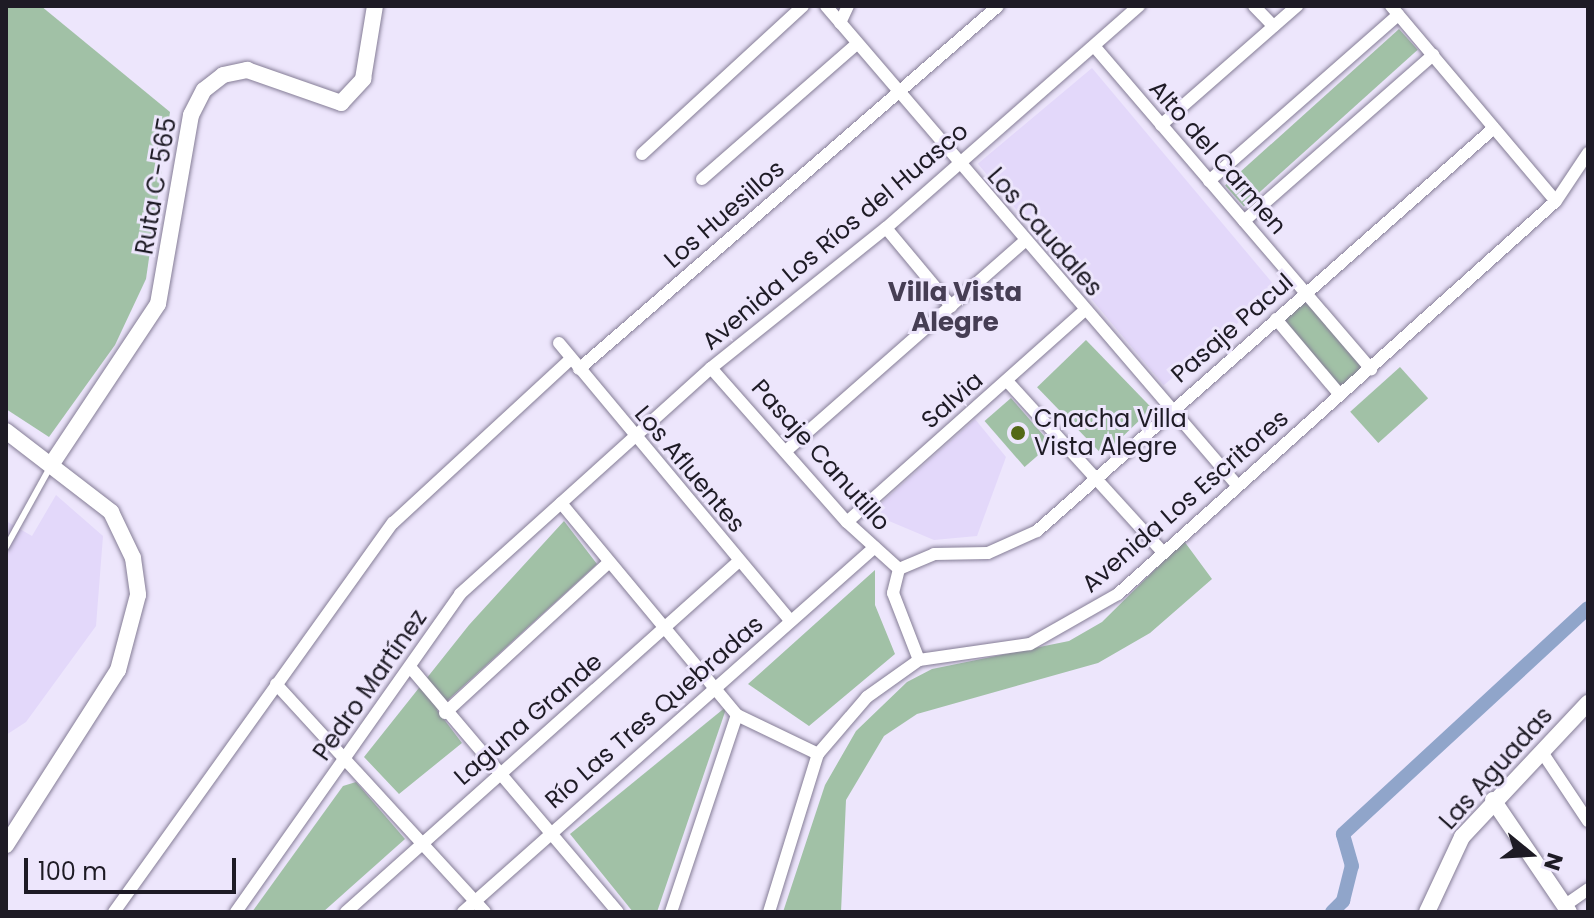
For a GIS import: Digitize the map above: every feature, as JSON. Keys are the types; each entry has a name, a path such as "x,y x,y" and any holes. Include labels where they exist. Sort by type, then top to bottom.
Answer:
{"main road":[{"name":"Ruta C-565","path":"53,462 158,304 191,115 204,90 223,75 247,70 341,103 363,79 375,6"},
{"path":"6,431 53,462 120,527 136,575 136,615 118,670 6,845"},
{"name":"Las Aguadas","path":"1427,912 1448,859 1493,800 1588,703"},
{"path":"1493,800 1567,909"}],"street":[{"path":"642,154 803,6"},
{"name":"Los Caudales","path":"826,6 957,165 1236,484"},
{"path":"840,23 848,6"},
{"name":"Los Huesillos","path":"114,912 393,523 575,364 998,6"},
{"name":"Avenida Los Ríos del Huasco","path":"561,503 711,368 886,228 1139,6"},
{"path":"1254,6 1273,26"},
{"path":"1161,125 1297,6"},
{"path":"1209,181 1395,10 1556,201"},
{"path":"702,179 857,44"},
{"name":"Alto del Carmen","path":"1094,46 1371,369"},
{"path":"1244,221 1433,55"},
{"name":"Pasaje Pacul","path":"899,569 934,554 988,553 1037,531 1494,128"},
{"name":"Avenida Los Escritores","path":"769,912 818,754 867,697 919,660 1030,644 1118,594 1160,549 1371,369 1556,201 1588,153"},
{"path":"886,228 951,306"},
{"path":"787,450 1024,242"},
{"name":"Salvia","path":"847,522 1084,311"},
{"path":"1276,319 1340,395"},
{"name":"Los Afluentes","path":"559,343 633,437 791,621"},
{"name":"Pasaje Canutillo","path":"711,368 787,450 847,522 899,569"},
{"path":"1007,381 1098,477 1160,549"},
{"path":"561,503 737,715 818,754"},
{"name":"Pedro Martínez","path":"236,912 460,594 561,503"},
{"name":"Río Las Tres Quebradas","path":"463,912 875,547"},
{"name":"Laguna Grande","path":"346,912 739,561"},
{"path":"445,713 609,562"},
{"path":"899,569 893,593 919,660"},
{"path":"410,667 445,713 618,912"},
{"path":"276,684 347,755 485,912"},
{"path":"671,912 737,715"},
{"path":"1542,752 1588,821"},
{"path":"1567,909 1588,889"}],"lane":[{"path":"6,547 53,462"}],"shaded area":[{"path":"1092,68 1278,289 1164,385 978,164"},
{"path":"975,419 1006,457 977,536 934,540 870,513"},
{"path":"56,495 103,536 96,626 26,722 6,735 6,521 32,536"}],"green space":[{"path":"6,6 41,6 170,112 146,279 115,345 49,437 6,409"},
{"path":"1399,29 1418,50 1244,206 1225,186"},
{"path":"1306,294 1370,370 1341,394 1277,318"},
{"path":"1086,340 1152,408 1103,456 1037,387"},
{"path":"1400,367 1428,398 1378,443 1350,412"},
{"name":"Cnacha Villa Vista Alegre","path":"1011,398 1051,444 1025,467 985,421"},
{"path":"564,521 597,564 437,710 462,743 399,794 364,757 469,625"},
{"path":"1184,541 1212,579 1150,633 1098,663 917,714 884,736 846,800 841,912 783,912 825,785 856,731 907,682 932,669 1069,641 1102,622"},
{"path":"875,570 875,605 895,654 809,726 748,684"},
{"path":"727,706 657,912 633,912 570,834"},
{"path":"356,782 405,839 323,912 252,912 343,786"}],"waterway":[{"path":"1332,912 1343,901 1352,866 1343,834 1588,608"}],"place":[{"name":"Cnacha Villa Vista Alegre","path":"1018,433"}],"district":[{"name":"Villa Vista Alegre","path":"955,308"}]}
